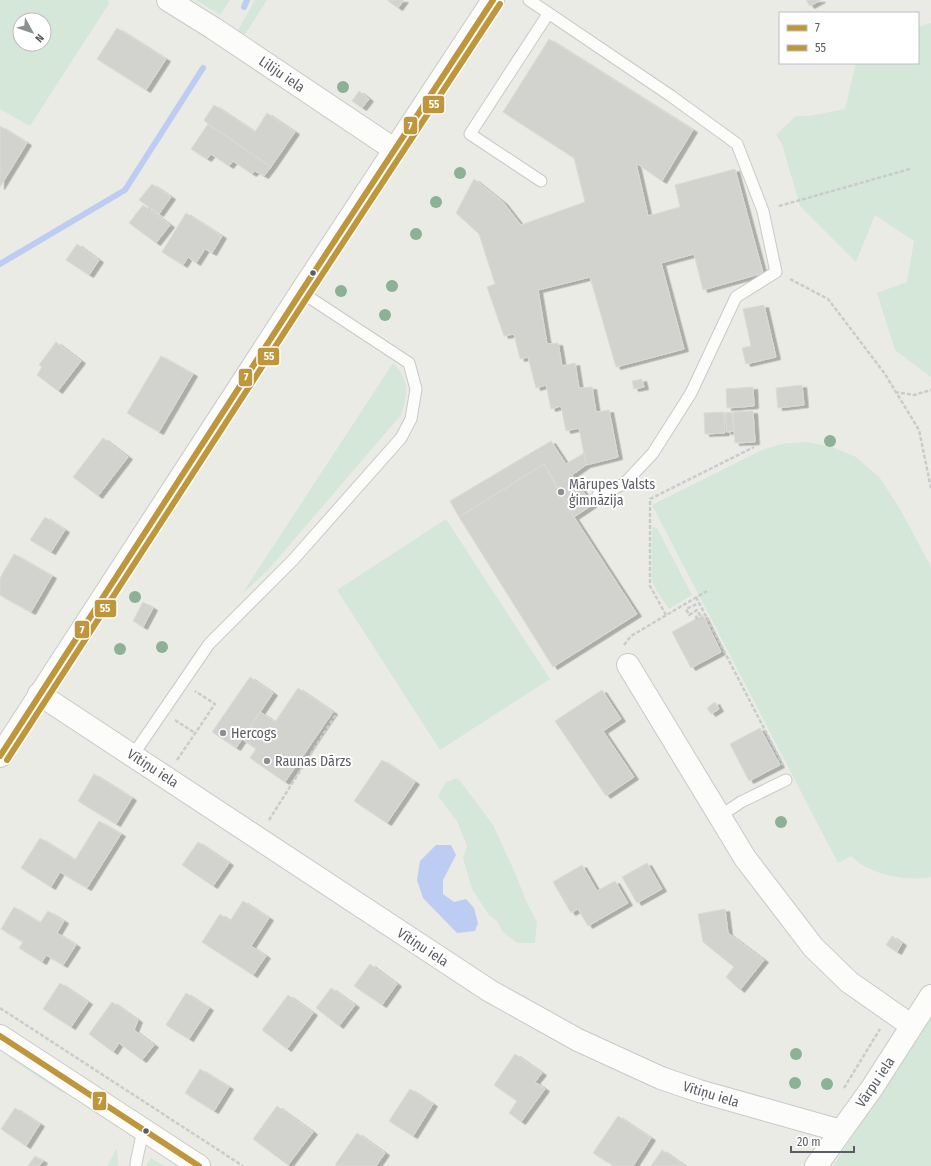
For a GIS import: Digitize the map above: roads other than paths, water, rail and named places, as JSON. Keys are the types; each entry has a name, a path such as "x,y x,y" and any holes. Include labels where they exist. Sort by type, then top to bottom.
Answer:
{"street":[{"name":"Liliju iela","path":"168,0 220,32 395,150"},
{"path":"0,756 301,292 493,0"},
{"path":"628,665 746,858 813,947 849,982 912,1026"},
{"name":"Vītiņu iela","path":"39,694 134,755 490,991 578,1040 661,1078 699,1091 841,1130"},
{"name":"Vārpu iela","path":"816,1166 872,1088 931,996"},
{"path":"0,1036 199,1166"}],"lane":[{"path":"529,0 671,96 737,144 763,211 776,272 736,297 691,393 653,453 624,484 598,495"},
{"path":"541,181 470,134 548,14"},
{"path":"134,755 209,644 292,560 401,438 411,419 416,389 409,363 301,292"},
{"path":"720,816 786,775"},
{"path":"136,1166 143,1130"}],"water":[{"path":"436,845 451,845 456,855 443,880 443,894 454,902 466,899 474,908 478,923 475,931 457,933 423,898 417,880 420,861"}],"waterway":[{"path":"244,7 247,0"},
{"path":"0,264 125,190 203,68"}],"place":[{"name":"Mārupes Valsts ģimnāzija","path":"561,492"},
{"name":"Hercogs","path":"223,733"},
{"name":"Raunas Dārzs","path":"267,761"}]}
